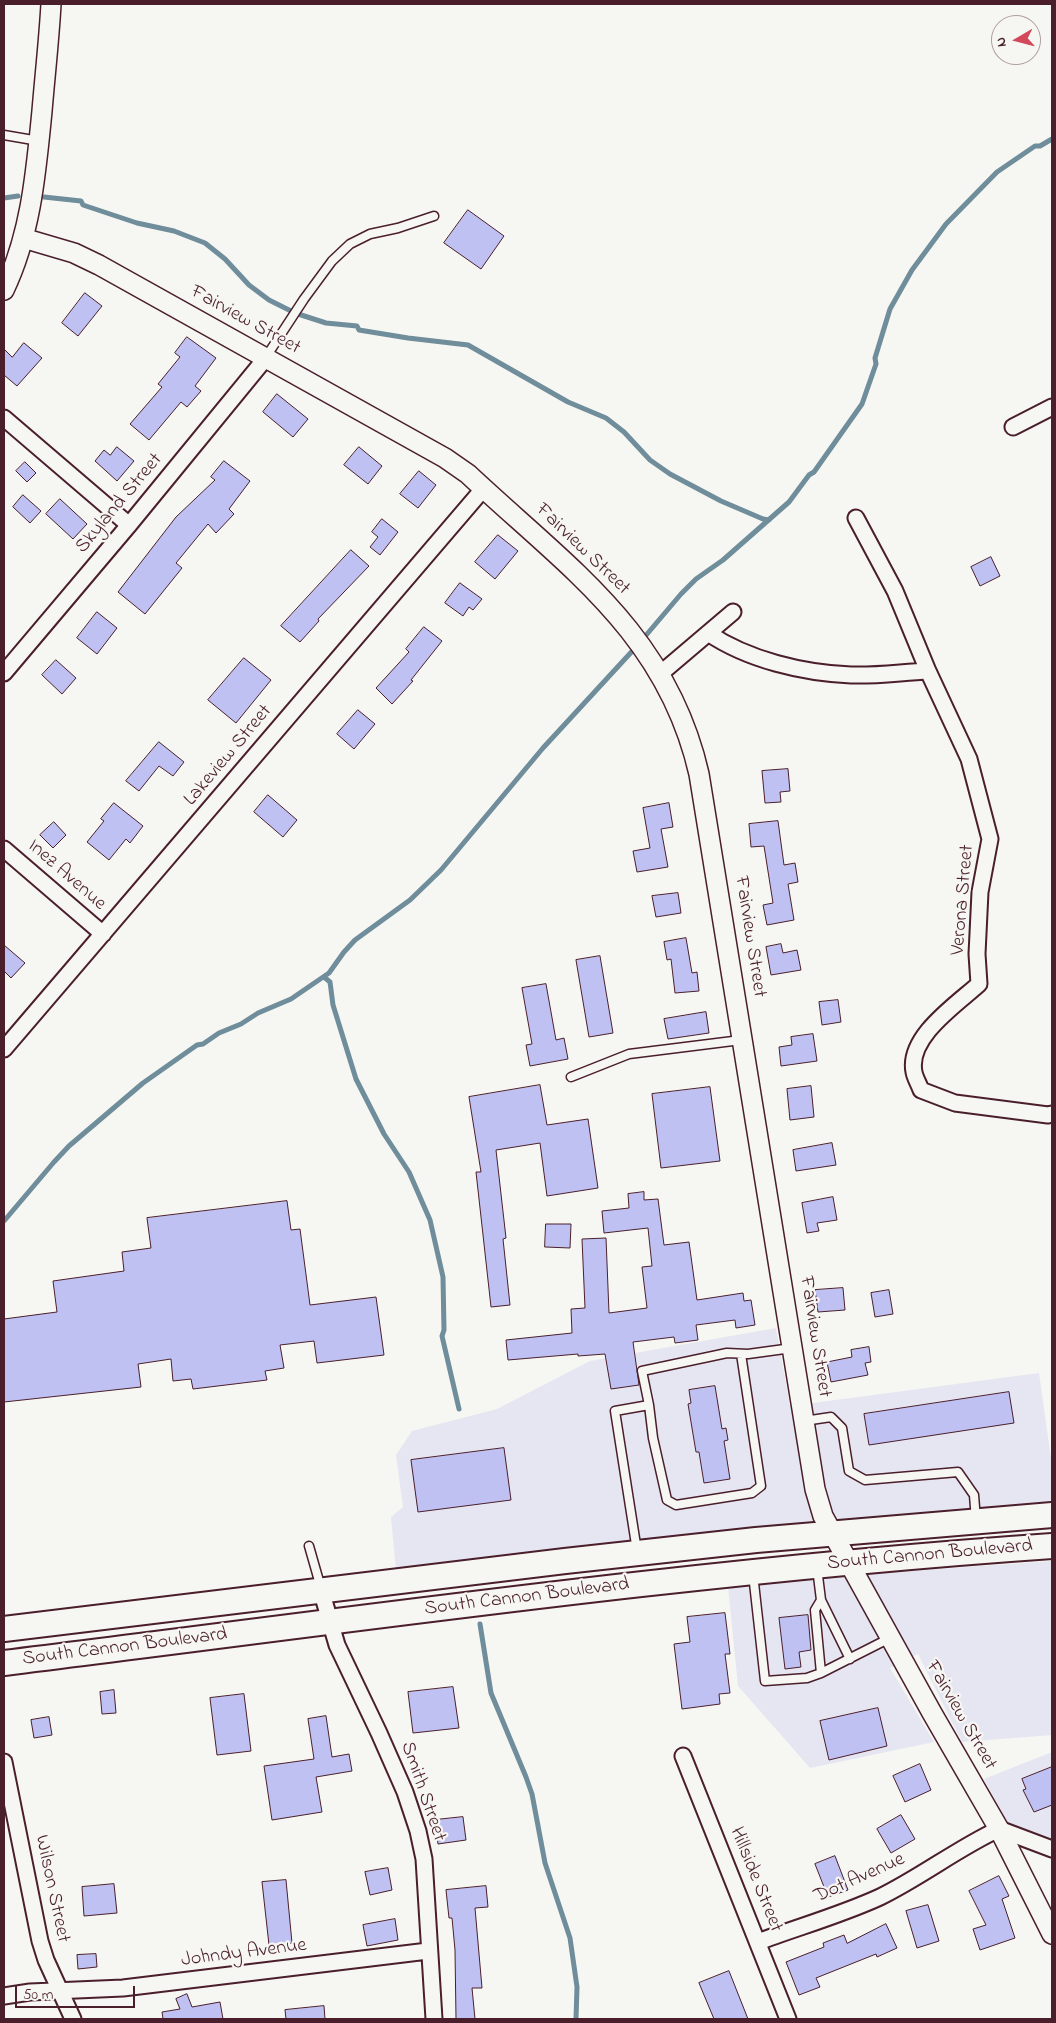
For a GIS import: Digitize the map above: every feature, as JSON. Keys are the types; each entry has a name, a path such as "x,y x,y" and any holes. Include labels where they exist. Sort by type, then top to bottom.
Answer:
{"main road":[{"name":"South Cannon Boulevard","path":"4,1629 638,1553 1052,1515"},
{"name":"South Cannon Boulevard","path":"4,1663 753,1572 848,1562 1052,1546"}],"street":[{"path":"4,290 13,271 29,218 39,141 51,4"},
{"name":"Fairview Street","path":"23,238 74,253 99,265 445,458 468,474 588,583 617,614 645,650 660,674 686,729 698,768 804,1421 816,1489 823,1516 999,1829 1052,1934"},
{"name":"Skyland Street","path":"4,673 129,525 265,359"},
{"path":"1013,427 1052,407"},
{"path":"4,418 129,525"},
{"name":"Lakeview Street","path":"4,1049 484,488"},
{"name":"Verona Street","path":"856,518 895,591 928,671 969,759 990,839 980,892 977,954 979,984 929,1029 916,1049 913,1071 921,1090 956,1104 1052,1114"},
{"path":"660,674 733,612"},
{"path":"708,634 753,656 796,668 851,675 928,671"},
{"name":"Inez Avenue","path":"4,849 103,934"},
{"name":"Smith Street","path":"321,1590 332,1622 337,1645 387,1750 405,1792 418,1830 424,1858 428,1951 434,2019"},
{"name":"Hillside Street","path":"683,1756 788,2019"},
{"name":"Wilson Street","path":"4,1762 40,1942 46,1960 73,2019"},
{"path":"999,1829 1052,1848"},
{"name":"Dot Avenue","path":"758,1942 879,1897 911,1880 979,1838 999,1829"},
{"name":"Johndy Avenue","path":"4,1996 30,1992 123,1988 428,1951"}],"lane":[{"path":"4,135 39,141"},
{"path":"265,359 293,315 332,261 350,244 370,234 398,228 434,216"},
{"path":"571,1076 629,1054 743,1040"},
{"path":"741,1354 761,1486 752,1493 676,1505 667,1500 653,1438 642,1371 727,1353 741,1354 793,1348"},
{"path":"638,1553 615,1411 649,1405"},
{"path":"804,1421 831,1417 842,1428 849,1471 865,1480 958,1472 974,1495 976,1522"},
{"path":"308,1546 321,1590"},
{"path":"816,1565 821,1600 850,1659"},
{"path":"753,1572 765,1682 807,1678 822,1674 890,1638"},
{"path":"821,1600 815,1610 822,1674"}],"shaded area":[{"path":"776,1328 790,1406 1039,1373 1052,1466 1052,1502 621,1542 396,1571 391,1517 403,1507 396,1455 412,1431 497,1409 590,1361"},
{"path":"1052,1561 1052,1735 962,1742 918,1654 890,1668 934,1742 810,1768 738,1686 728,1587 840,1576"},
{"path":"1052,1752 1052,1840 1009,1825 984,1779"}],"building":[{"path":"468,210 504,236 481,269 444,243"},
{"path":"85,293 102,306 78,336 62,323"},
{"path":"187,337 216,358 195,386 201,391 187,407 181,402 149,440 130,424 162,387 158,384 180,357 175,353"},
{"path":"24,343 42,358 17,386 4,375 4,349 12,357"},
{"path":"277,394 308,419 293,437 263,412"},
{"path":"117,447 134,461 117,481 95,461 104,450 110,455"},
{"path":"359,447 382,466 368,484 344,465"},
{"path":"224,461 250,481 229,509 234,514 216,533 208,524 176,563 182,568 145,614 118,592 176,517 215,480 211,477"},
{"path":"25,462 36,473 27,482 16,471"},
{"path":"419,471 436,485 418,508 400,494"},
{"path":"23,495 41,511 30,523 13,507"},
{"path":"60,499 87,524 73,539 46,514"},
{"path":"382,519 398,532 380,555 370,547 378,537 372,532"},
{"path":"498,535 518,551 495,579 475,562"},
{"path":"351,550 369,566 318,619 319,621 300,642 281,626"},
{"path":"991,557 1000,576 980,586 971,567"},
{"path":"460,583 482,599 473,610 469,607 463,616 445,603"},
{"path":"97,612 117,628 97,654 77,638"},
{"path":"424,627 442,641 411,680 413,681 392,704 376,688 409,652 406,649"},
{"path":"244,658 271,680 236,723 208,700"},
{"path":"56,660 76,678 62,694 42,675"},
{"path":"358,710 375,724 354,749 337,734"},
{"path":"159,742 184,762 173,776 159,766 139,791 126,781"},
{"path":"788,769 790,791 780,792 781,802 765,803 762,771"},
{"path":"268,795 297,820 283,837 254,812"},
{"path":"114,803 143,826 130,843 126,839 109,860 87,842 104,821 101,819"},
{"path":"669,803 673,827 661,829 668,867 637,872 633,851 650,848 643,808"},
{"path":"778,821 784,865 795,863 798,882 788,884 794,920 767,925 763,905 773,903 764,846 751,847 749,824"},
{"path":"54,822 66,835 53,848 40,835"},
{"path":"678,893 681,913 656,917 652,896"},
{"path":"686,938 692,973 697,972 699,991 675,993 671,959 667,960 664,942"},
{"path":"781,944 783,953 797,950 801,970 771,975 766,947"},
{"path":"4,945 25,963 11,978 4,971"},
{"path":"600,956 613,1033 589,1037 576,960"},
{"path":"546,984 556,1040 564,1038 568,1059 530,1066 526,1045 532,1044 522,988"},
{"path":"838,1000 841,1022 822,1025 819,1002"},
{"path":"706,1012 709,1033 668,1039 664,1019"},
{"path":"813,1034 817,1061 781,1066 779,1047 792,1045 791,1037"},
{"path":"540,1085 547,1125 588,1119 598,1188 547,1196 540,1143 496,1150 506,1238 503,1239 510,1305 491,1307 476,1172 481,1172 469,1097"},
{"path":"811,1086 814,1117 790,1120 787,1089"},
{"path":"710,1087 720,1161 661,1168 652,1094"},
{"path":"832,1143 836,1165 796,1171 793,1150"},
{"path":"644,1192 644,1200 658,1199 664,1245 689,1242 697,1300 743,1293 744,1301 751,1300 755,1325 736,1328 735,1320 696,1325 698,1340 675,1343 674,1337 633,1342 639,1385 611,1389 605,1354 578,1356 578,1354 508,1360 506,1340 572,1333 571,1309 585,1308 582,1239 606,1238 609,1313 647,1308 642,1267 652,1266 648,1228 604,1233 602,1211 629,1208 628,1194"},
{"path":"833,1197 837,1220 817,1223 819,1231 807,1233 802,1203"},
{"path":"287,1201 291,1230 300,1229 310,1305 376,1297 384,1355 317,1363 314,1341 280,1345 284,1368 265,1371 267,1380 193,1389 191,1379 173,1381 171,1359 138,1364 141,1387 4,1402 4,1319 57,1312 53,1281 124,1271 122,1252 151,1248 147,1218"},
{"path":"546,1224 571,1224 570,1248 545,1247"},
{"path":"843,1288 845,1310 818,1312 815,1290"},
{"path":"889,1290 893,1314 875,1317 871,1293"},
{"path":"869,1347 871,1362 865,1363 868,1375 831,1382 827,1362 852,1357 851,1350"},
{"path":"715,1386 722,1429 726,1428 728,1440 724,1441 730,1479 704,1483 699,1452 696,1452 688,1404 691,1403 689,1390"},
{"path":"1009,1392 1014,1423 869,1445 864,1414"},
{"path":"504,1448 511,1500 418,1512 411,1460"},
{"path":"725,1613 730,1654 725,1654 730,1693 719,1694 720,1704 682,1709 674,1644 690,1642 687,1617"},
{"path":"808,1615 811,1650 799,1652 801,1667 785,1669 779,1618"},
{"path":"453,1687 459,1728 413,1733 408,1692"},
{"path":"114,1690 116,1713 102,1714 100,1692"},
{"path":"244,1694 251,1751 217,1755 210,1698"},
{"path":"878,1708 887,1746 829,1760 820,1721"},
{"path":"326,1716 332,1757 349,1754 352,1771 316,1777 322,1812 272,1820 264,1766 314,1759 308,1719"},
{"path":"49,1717 52,1735 34,1738 31,1720"},
{"path":"920,1764 931,1790 905,1802 893,1776"},
{"path":"1052,1767 1052,1805 1034,1812 1023,1790 1026,1789 1022,1779"},
{"path":"901,1815 915,1839 891,1853 877,1829"},
{"path":"463,1817 466,1840 438,1844 435,1820"},
{"path":"835,1856 848,1890 828,1897 815,1864"},
{"path":"388,1868 392,1890 370,1895 365,1872"},
{"path":"999,1876 1009,1896 1002,1899 1015,1938 980,1950 973,1929 986,1925 969,1891"},
{"path":"286,1880 292,1943 269,1945 262,1882"},
{"path":"114,1884 117,1913 84,1916 82,1887"},
{"path":"486,1886 488,1907 475,1908 482,1988 472,1988 475,2019 456,2019 455,1950 452,1918 449,1918 446,1890"},
{"path":"928,1905 939,1941 917,1948 906,1911"},
{"path":"395,1919 398,1940 367,1946 363,1925"},
{"path":"886,1924 897,1948 877,1957 876,1954 816,1978 820,1987 799,1995 786,1962 824,1947 823,1943 844,1935 847,1943"},
{"path":"96,1954 97,1967 78,1969 77,1955"},
{"path":"729,1971 748,2019 714,2019 699,1983"},
{"path":"187,1994 192,2007 220,2002 223,2019 163,2019 162,2012 180,2009 176,1999"},
{"path":"324,2006 325,2019 286,2019 285,2010"}],"waterway":[{"path":"642,640 696,579 723,560 789,502 809,475 814,472 862,404 876,364 875,358 890,309 912,270 946,224 997,172 1035,146 1040,146 1052,139"},
{"path":"4,198 18,196"},
{"path":"44,197 81,201 83,205 137,223 174,231 205,243 225,259 249,285 269,300 295,313 326,323 357,326 359,330 468,345 568,402 606,418 624,432 650,460 670,474 721,501 769,520"},
{"path":"4,1221 69,1146 143,1083 197,1045 203,1044 219,1033 241,1024 258,1013 291,999 329,973 355,940 410,900 441,870 543,748 636,647"},
{"path":"324,977 330,982 333,1005 356,1079 384,1134 409,1172 430,1220 443,1277 444,1330 442,1336 459,1409"},
{"path":"480,1624 491,1693 532,1794 545,1863 570,1938 577,1987 576,2019"}]}
